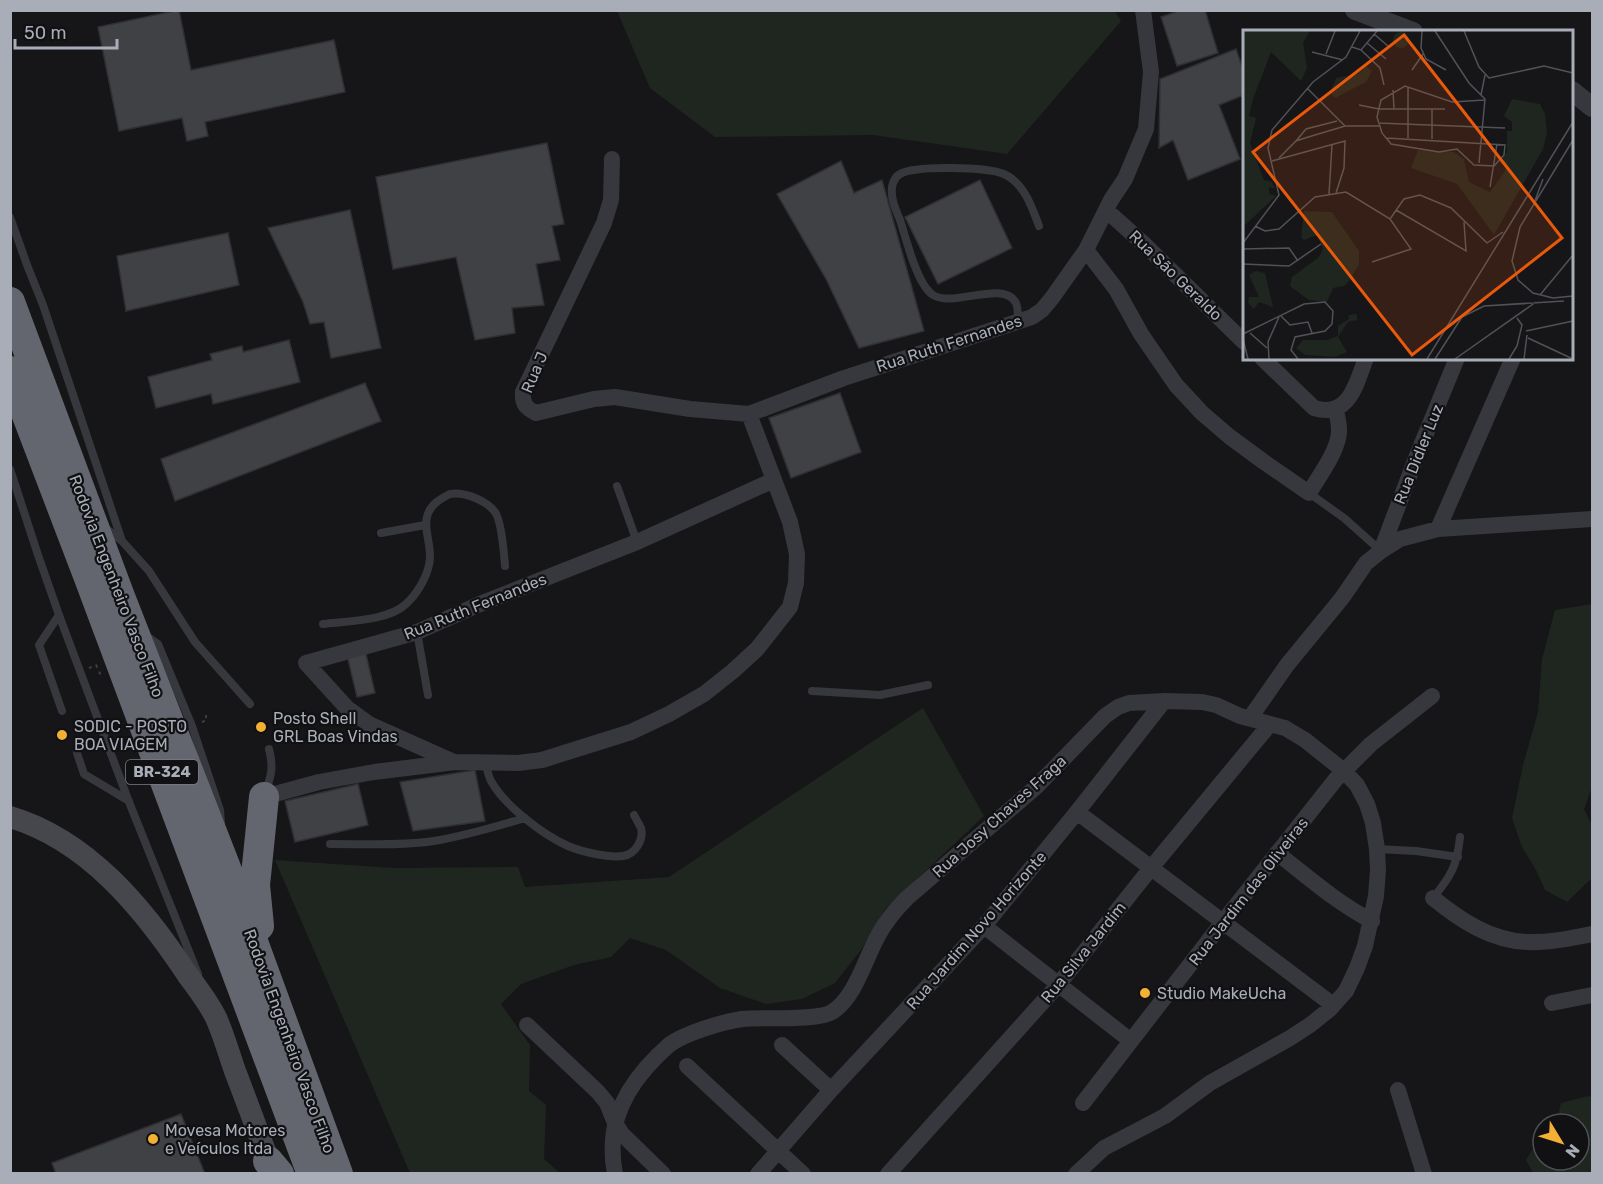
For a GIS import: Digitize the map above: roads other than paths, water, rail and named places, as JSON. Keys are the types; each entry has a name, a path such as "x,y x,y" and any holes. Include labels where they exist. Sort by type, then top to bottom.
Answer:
{"highway":[{"name":"Rodovia Engenheiro Vasco Filho","path":"10,303 226,868 339,1173"},
{"name":"Rodovia Engenheiro Vasco Filho","path":"10,371 312,1173"},
{"path":"264,797 255,885 260,945 272,991"}],"main road":[{"path":"10,818 30,823 77,850 132,902 179,962 216,1018 273,1169"}],"street":[{"name":"Rua Ruth Fernandes","path":"264,797 320,782 374,772 454,762 518,763 542,760 631,732 704,694 733,671 757,649 790,607 796,583 797,554 790,522 749,414 844,378 1032,317 1042,310 1053,298 1094,237 1106,210 1125,178 1146,129 1151,72 1143,10"},
{"path":"1355,10 1408,30"},
{"path":"1573,92 1593,107"},
{"name":"Rua J","path":"612,159 611,200 604,223 523,392 526,407 536,413 594,399 615,397 690,409 749,414"},
{"name":"Rua São Geraldo","path":"1106,210 1243,340"},
{"path":"1086,250 1116,289 1141,334 1176,385 1202,413 1230,437 1309,493 1331,456 1336,442 1339,430 1336,410"},
{"path":"1264,360 1314,408 1325,411 1336,410 1346,402 1353,392 1365,360"},
{"name":"Rua Didler Luz","path":"1381,551 1455,360"},
{"path":"1438,528 1512,360"},
{"name":"Rua Ruth Fernandes","path":"454,762 369,724 347,708 306,663 417,632 480,604 637,542 774,480"},
{"path":"1250,718 1287,665 1342,598 1366,563 1400,539 1438,528 1593,519"},
{"name":"Rua Jardim das Oliveiras","path":"1083,1103 1277,853 1344,771 1371,744 1432,696"},
{"name":"Rua Jardim Novo Horizonte","path":"758,1173 831,1090 984,926 1164,701"},
{"name":"Rua Josy Chaves Fraga","path":"615,1123 624,1098 637,1080 670,1045 694,1032 740,1019 816,1016 829,1014 838,1008 850,994 886,922 907,898 1036,787 1105,716 1118,707 1129,703 1202,702 1216,705 1240,716 1285,728 1305,740 1344,771 1357,785 1367,804 1373,823 1378,870 1376,896 1372,921 1357,969 1346,991 1310,1025 1210,1083 1164,1116 1104,1148 1076,1173"},
{"name":"Rua Silva Jardim","path":"888,1173 1058,985 1270,724"},
{"path":"1077,812 1333,1005"},
{"path":"1277,853 1339,901 1372,921"},
{"path":"1432,898 1477,929 1514,941 1529,943 1593,934"},
{"path":"984,926 1131,1041"},
{"path":"1552,1003 1593,996"},
{"path":"527,1025 598,1092 607,1104 622,1134 663,1173"},
{"path":"782,1045 831,1090"},
{"path":"687,1066 803,1173"},
{"path":"1398,1090 1424,1173"},
{"path":"615,1123 615,1173"}],"lane":[{"path":"1018,321 1017,303 1011,297 1002,294 945,298 933,296 911,257 892,196 892,185 901,173 920,168 953,168 1004,174 1022,190 1039,226"},
{"name":"Rodovia Engenheiro Vasco Filho","path":"10,218 44,304 122,541"},
{"path":"10,469 80,672 129,802 216,1018"},
{"path":"616,486 637,542"},
{"path":"1309,493 1344,518 1381,551"},
{"path":"322,624 389,614 405,605 420,588 430,564 425,525 428,513 437,502 450,494 468,495 484,502 496,513 505,566"},
{"path":"91,518 122,541 149,571 195,642 250,704"},
{"path":"381,533 425,525"},
{"path":"59,615 39,645 62,711"},
{"path":"417,632 428,695"},
{"path":"812,691 879,695 928,684"},
{"path":"264,797 272,775 269,750"},
{"path":"76,753 84,774 129,802"},
{"path":"486,763 490,779 500,794 525,818 550,837 571,848 602,855 625,856 634,851 641,840 641,828 634,815"},
{"path":"330,844 431,842 473,834 525,818"},
{"path":"1432,898 1451,874 1458,857 1460,837"},
{"path":"1377,849 1416,851 1458,857"}],"place":[{"name":"Posto Shell GRL Boas Vindas","path":"261,727"},
{"name":"SODIC - POSTO BOA VIAGEM","path":"62,735"},
{"name":"Studio MakeUcha","path":"1145,993"},
{"name":"Movesa Motores e Veículos ltda","path":"153,1139"}]}
